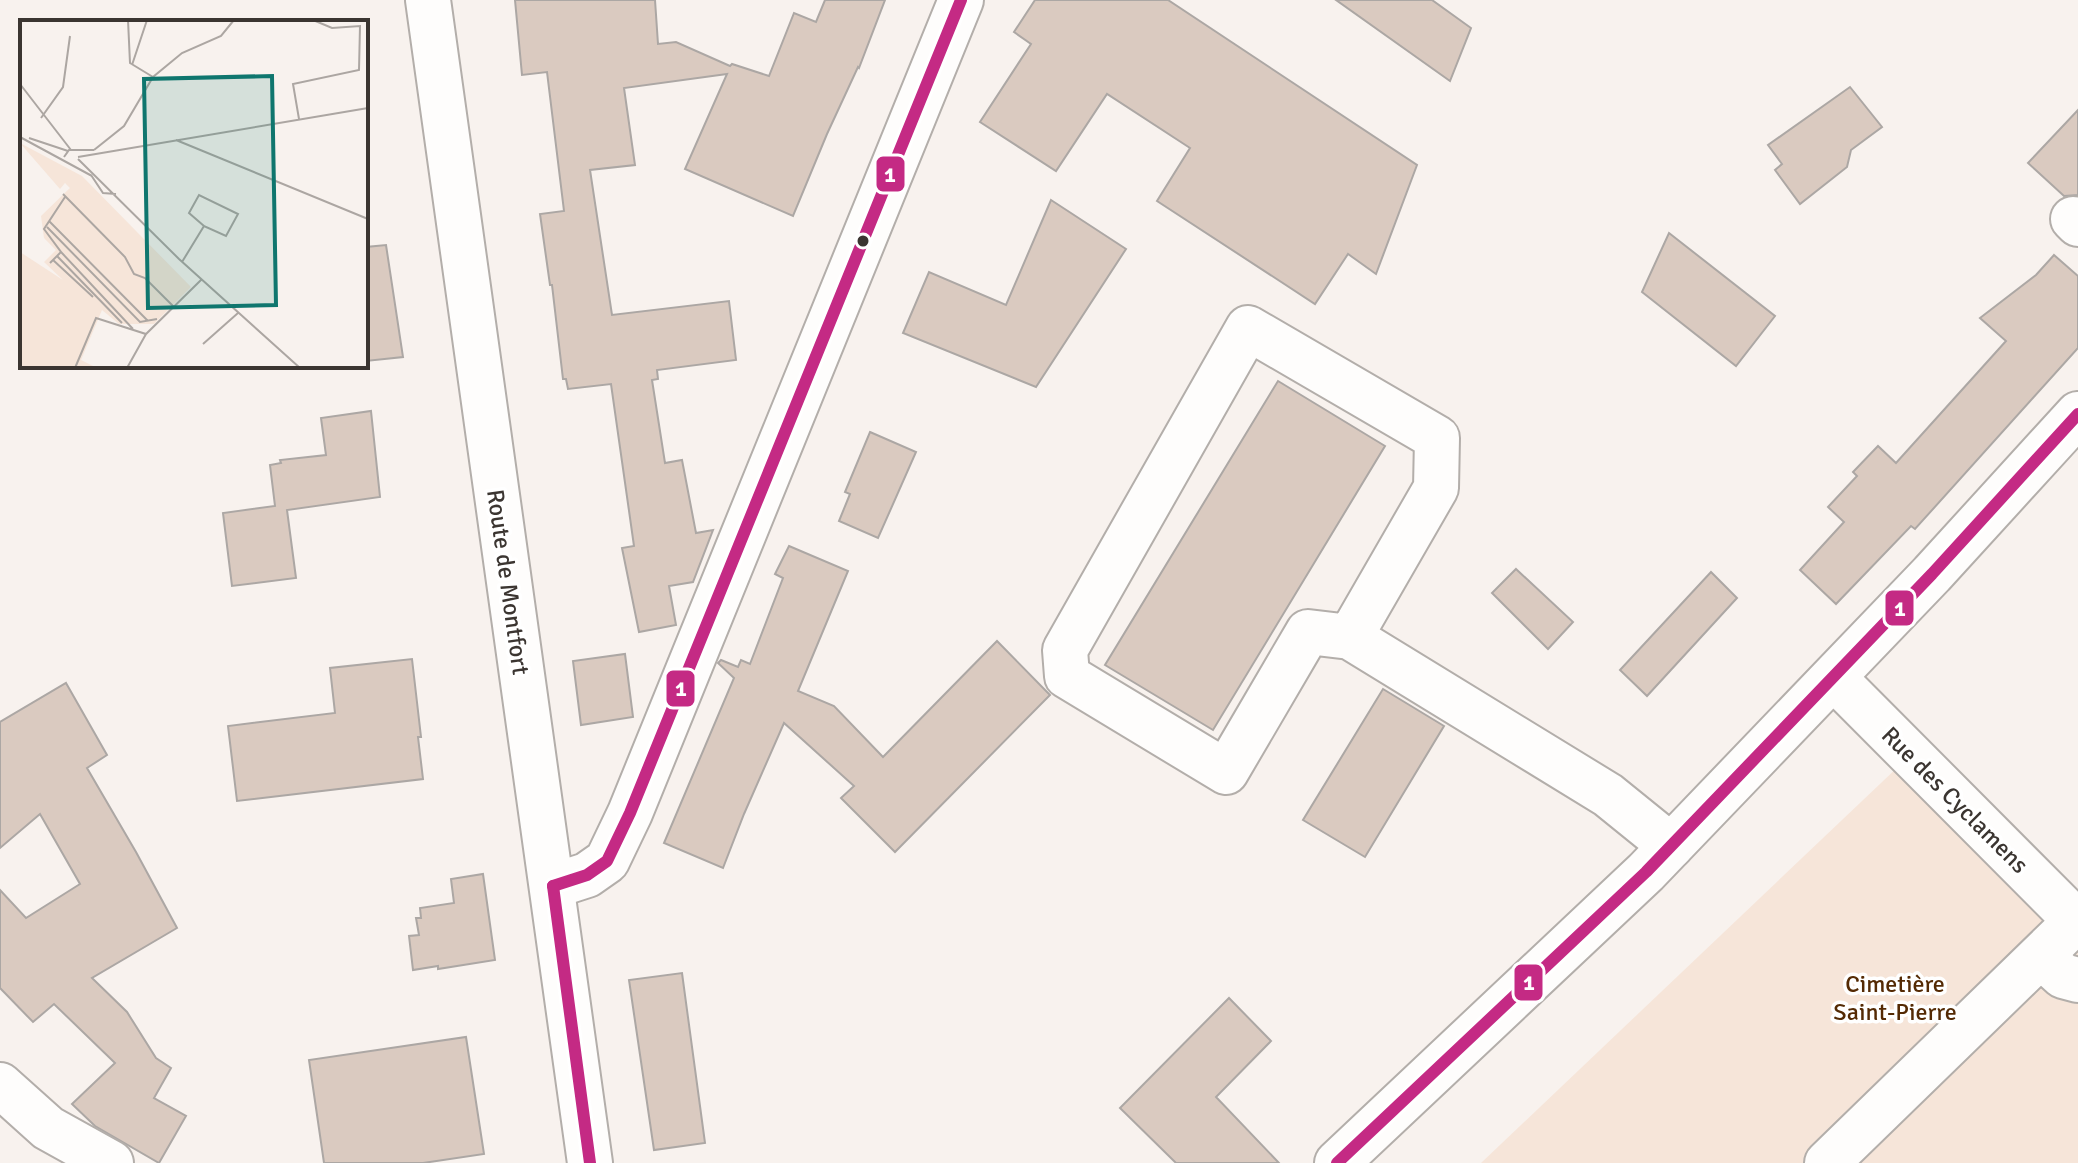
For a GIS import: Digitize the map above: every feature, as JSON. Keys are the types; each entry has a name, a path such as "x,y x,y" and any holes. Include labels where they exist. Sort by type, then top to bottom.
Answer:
{"main road":[{"name":"Route de Montfort","path":"428,0 590,1163"},
{"path":"553,886 587,875 607,861 630,813 961,0"},
{"path":"1350,637 1436,488 1437,438 1248,328 1065,650 1067,676 1226,772 1308,632 1350,637 1608,795 1671,846"},
{"path":"1337,1163 1671,846 1834,678 2071,422"},
{"name":"Rue des Cyclamens","path":"1834,678 2077,922"},
{"path":"1827,1163 2077,922"},
{"path":"2041,956 2063,976 2078,980"},
{"path":"0,1085 48,1128 111,1163"}],"green space":[{"name":"Cimetière Saint-Pierre","path":"1901,764 2078,948 2078,1163 1481,1163"}],"building":[{"path":"515,0 655,0 658,44 676,42 730,66 732,64 769,76 794,13 816,22 825,0 885,0 859,68 793,216 685,169 727,74 624,88 635,165 590,170 612,315 729,301 736,360 657,370 658,379 652,380 665,463 682,460 696,533 713,530 693,582 669,586 676,625 639,632 622,548 634,546 611,384 568,389 566,379 563,379 540,214 564,211 547,72 522,75"},
{"path":"1035,0 1168,0 1417,165 1376,274 1348,254 1315,304 1157,201 1190,148 1107,94 1056,171 980,122 1031,44 1014,32"},
{"path":"1336,0 1432,0 1471,28 1450,81"},
{"path":"1850,87 1882,127 1851,150 1847,167 1800,204 1775,170 1782,164 1768,145"},
{"path":"2078,110 2078,195 2064,196 2028,163"},
{"path":"1051,200 1126,249 1036,387 903,333 929,272 1006,305"},
{"path":"1669,233 1775,316 1736,366 1642,292"},
{"path":"386,245 403,357 368,361 368,247"},
{"path":"2054,255 2078,276 2078,348 1915,529 1911,526 1836,604 1800,570 1844,522 1828,507 1857,476 1853,472 1878,446 1896,463 2006,341 1980,318 2036,275"},
{"path":"1278,381 1385,446 1213,730 1105,665"},
{"path":"371,411 380,497 287,510 296,578 232,586 223,513 275,506 270,465 281,463 280,460 326,455 321,418"},
{"path":"870,432 916,452 878,538 839,521 850,494 845,492"},
{"path":"789,546 848,571 798,691 834,706 883,757 997,641 1050,695 895,852 841,798 854,786 784,723 723,868 664,843 734,678 718,663 721,660 738,667 741,660 750,664 783,578 775,574"},
{"path":"1516,569 1573,622 1548,649 1492,593"},
{"path":"1711,572 1737,598 1647,696 1620,670"},
{"path":"625,654 633,717 581,725 573,661"},
{"path":"412,659 423,779 237,801 228,726 335,713 330,668"},
{"path":"66,683 107,755 87,768 177,928 92,978 127,1012 156,1058 171,1068 154,1098 186,1116 159,1163 95,1126 72,1104 115,1063 54,1004 33,1022 0,988 0,890 26,918 80,884 40,814 0,848 0,722"},
{"path":"1383,689 1444,726 1365,857 1303,820"},
{"path":"483,874 495,960 413,970 409,936 419,935 416,918 421,918 420,908 454,903 451,879"},
{"path":"682,973 705,1143 654,1150 629,980"},
{"path":"1229,998 1271,1041 1216,1097 1279,1163 1176,1163 1120,1108"},
{"path":"466,1037 484,1154 423,1163 324,1163 309,1060"}],"transit line":[{"name":"1","path":"553,886 587,875 607,861 630,813 961,0"},
{"name":"1","path":"1337,1163 1646,872 1932,574 2078,414"},
{"name":"1","path":"553,886 590,1163"}]}
